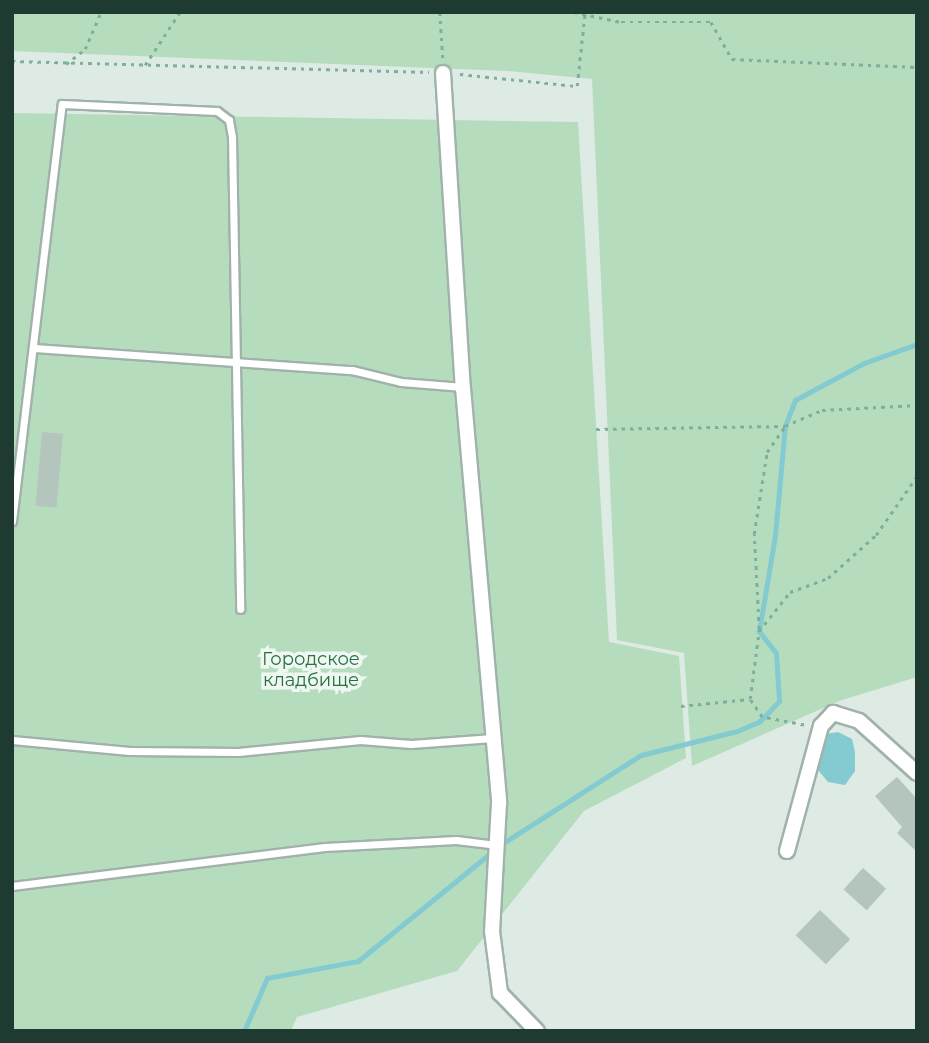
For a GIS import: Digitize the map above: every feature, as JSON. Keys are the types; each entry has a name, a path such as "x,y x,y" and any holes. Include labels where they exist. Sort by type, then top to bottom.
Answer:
{"street":[{"path":"443,73 463,387 499,803 494,845 492,931 499,993 537,1031"},
{"path":"787,851 821,726 833,713 859,721 917,773"}],"lane":[{"path":"12,521 62,104 217,111 229,120 232,137 233,361 240,609"},
{"path":"34,348 352,370 401,382 463,387"},
{"path":"12,740 129,751 238,752 360,740 411,744 495,738"},
{"path":"12,886 325,847 456,839 494,845"}],"path":[{"path":"66,64 85,49 101,12"},
{"path":"145,65 180,12"},
{"path":"440,12 443,73"},
{"path":"574,12 621,22 711,22 732,59 917,67"},
{"path":"12,61 443,73 577,86 585,13"},
{"path":"596,429 785,426 822,410 917,405"},
{"path":"785,426 767,452 754,534 759,631 750,699 764,718 821,726"},
{"path":"759,631 790,592 828,578 876,535 917,476"},
{"path":"681,706 750,699"}],"green space":[{"path":"12,12 917,12 917,677 839,701 692,766 684,653 617,640 592,79 507,71 12,51"},
{"name":"Городское кладбище","path":"12,113 578,122 609,642 679,656 686,758 584,811 457,971 297,1017 291,1031 12,1031"}],"water":[{"path":"838,732 852,739 855,752 855,771 845,785 828,782 818,770 826,734"}],"building":[{"path":"42,432 63,434 56,508 36,506"},
{"path":"897,777 917,799 917,852 897,833 902,827 875,796"},
{"path":"863,868 886,889 867,910 844,890"},
{"path":"820,910 850,939 826,964 796,935"}],"waterway":[{"path":"500,845 641,755 737,731 760,721 779,701 776,653 759,631 775,535 785,426 795,400 864,363 917,344"},
{"path":"244,1031 267,978 358,961 493,851"}]}
